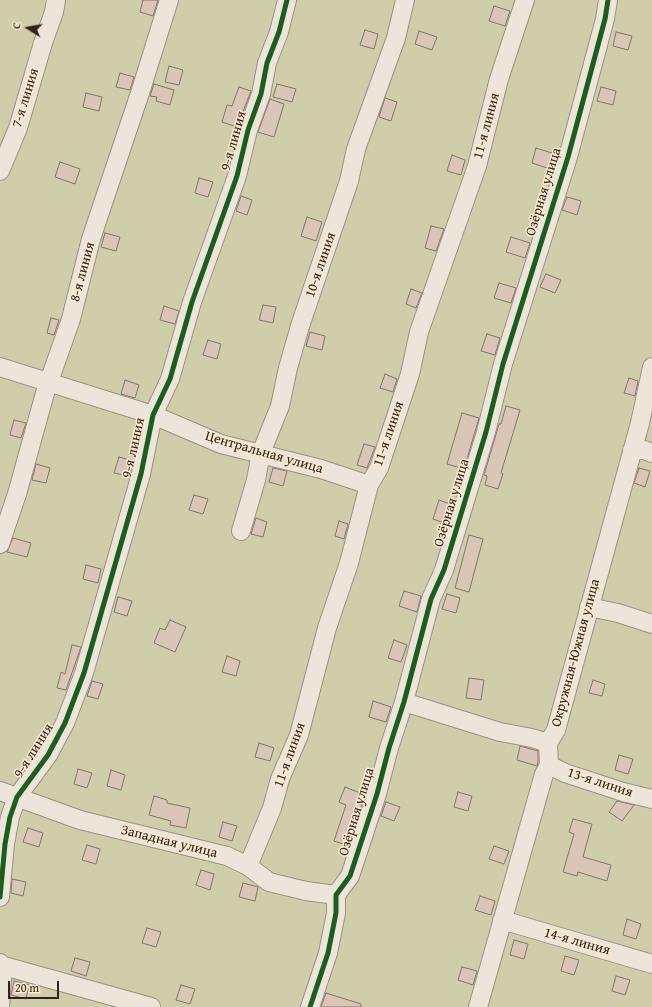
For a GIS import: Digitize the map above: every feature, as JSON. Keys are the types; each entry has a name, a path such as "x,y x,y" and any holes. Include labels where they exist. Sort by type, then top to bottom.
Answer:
{"street":[{"name":"7-я линия","path":"0,171 18,128 43,43 54,12 56,0"},
{"name":"8-я линия","path":"0,544 19,487 34,429 71,319 91,239 140,94 169,0"},
{"name":"9-я линия","path":"0,897 6,838 10,817 17,797 48,755 65,722 84,673 140,474 154,415 170,379 192,302 237,176 248,130 261,94 267,63 287,0"},
{"name":"10-я линия","path":"241,530 256,480 261,453 280,406 288,368 298,333 349,181 356,149 396,38 405,0"},
{"name":"11-я линия","path":"248,866 272,808 280,779 299,735 327,628 349,562 369,485 378,468 410,374 419,332 467,190 477,166 506,57 525,0"},
{"name":"Озёрная улица","path":"336,895 350,876 377,794 388,748 404,702 431,600 444,570 453,543 486,432 503,364 568,157 605,19 608,0"},
{"name":"Центральная улица","path":"0,367 154,415 221,444 321,469 369,485"},
{"name":"Окружная-Южная улица","path":"478,1007 544,774 549,764 548,743 556,730 640,423 652,367"},
{"path":"632,450 644,450 652,453"},
{"path":"589,607 618,613 652,624"},
{"path":"404,702 500,732 532,738 548,743"},
{"name":"13-я линия","path":"549,764 566,773 623,792 652,799"},
{"name":"Западная улица","path":"0,791 80,820 227,856 248,866 269,882 306,891 336,895"},
{"path":"310,1007 328,953 336,913 336,895"},
{"name":"14-я линия","path":"502,920 652,964"},
{"path":"0,1007 2,978 0,964 152,1007"}],"shaded area":[{"path":"0,0 652,0 652,1007 0,1007"}],"building":[{"path":"143,0 158,0 153,16 140,12"},
{"path":"494,6 510,11 505,26 489,21"},
{"path":"365,30 378,34 374,49 360,45"},
{"path":"419,31 437,37 432,50 415,44"},
{"path":"616,32 632,36 628,50 613,46"},
{"path":"169,66 183,70 179,85 165,82"},
{"path":"120,73 134,77 130,90 116,87"},
{"path":"154,84 174,90 170,105 156,101 157,97 150,96"},
{"path":"277,84 296,89 292,102 273,97"},
{"path":"239,87 251,91 237,127 222,122 227,105 232,106"},
{"path":"601,87 616,91 613,105 597,101"},
{"path":"86,93 102,97 99,111 83,107"},
{"path":"385,98 397,102 391,121 379,117"},
{"path":"270,99 284,104 274,137 258,132"},
{"path":"536,148 555,154 550,169 532,163"},
{"path":"452,155 465,160 461,175 447,171"},
{"path":"60,162 80,169 75,184 55,177"},
{"path":"199,178 213,182 208,197 195,193"},
{"path":"241,196 252,200 247,215 236,211"},
{"path":"567,197 581,201 577,215 562,210"},
{"path":"307,217 322,222 316,241 301,236"},
{"path":"431,226 444,229 436,251 425,248"},
{"path":"105,233 120,237 116,251 101,247"},
{"path":"511,237 530,243 525,258 506,252"},
{"path":"546,274 561,280 555,293 540,287"},
{"path":"499,283 516,288 511,303 494,298"},
{"path":"411,289 422,293 416,308 406,304"},
{"path":"263,305 276,307 273,323 259,320"},
{"path":"164,306 179,311 175,324 160,320"},
{"path":"51,318 59,320 54,335 47,333"},
{"path":"310,332 325,336 322,350 306,346"},
{"path":"487,334 500,338 495,355 481,351"},
{"path":"208,340 221,344 217,359 203,355"},
{"path":"385,374 397,379 393,392 380,388"},
{"path":"629,378 638,381 635,396 624,393"},
{"path":"125,380 139,385 135,398 121,394"},
{"path":"506,406 520,410 501,473 503,474 498,489 485,485 487,476 484,475 499,424 501,424"},
{"path":"462,413 479,418 464,469 447,464"},
{"path":"14,420 26,423 21,438 10,435"},
{"path":"364,444 375,447 367,468 357,465"},
{"path":"119,457 133,461 129,476 114,473"},
{"path":"36,464 50,468 46,483 32,480"},
{"path":"273,468 287,471 283,486 269,482"},
{"path":"639,468 650,471 645,487 634,483"},
{"path":"194,495 208,499 203,514 189,510"},
{"path":"439,500 453,505 447,524 433,519"},
{"path":"256,518 267,522 263,537 251,534"},
{"path":"339,521 348,524 344,539 335,536"},
{"path":"469,535 483,539 469,592 455,588"},
{"path":"13,538 31,543 27,557 7,552"},
{"path":"86,565 101,569 98,583 83,579"},
{"path":"404,591 421,596 417,612 399,606"},
{"path":"447,594 460,598 456,613 442,609"},
{"path":"118,597 132,601 127,616 114,612"},
{"path":"170,620 186,627 175,652 154,643 160,628 165,630"},
{"path":"394,640 407,645 401,662 388,658"},
{"path":"72,645 81,647 66,690 57,688 61,672 65,674"},
{"path":"227,656 240,661 236,676 222,672"},
{"path":"469,678 484,680 481,700 466,698"},
{"path":"593,680 605,684 602,696 589,693"},
{"path":"92,681 103,684 98,699 87,696"},
{"path":"373,701 391,707 386,722 369,717"},
{"path":"259,743 274,748 270,761 255,757"},
{"path":"520,746 538,751 537,766 517,760"},
{"path":"619,755 633,759 628,774 615,770"},
{"path":"78,769 92,773 87,788 74,784"},
{"path":"111,770 125,775 121,790 107,786"},
{"path":"345,787 365,795 349,846 334,841 346,805 339,802"},
{"path":"458,792 472,796 468,811 454,807"},
{"path":"154,796 167,800 167,803 190,808 186,828 170,825 171,821 149,815"},
{"path":"617,801 634,805 622,821 609,812"},
{"path":"386,802 400,807 394,821 381,816"},
{"path":"573,819 592,824 583,857 611,865 607,881 578,872 577,876 563,872 574,834 569,832"},
{"path":"223,822 237,826 232,841 219,837"},
{"path":"28,828 43,833 39,847 23,842"},
{"path":"87,845 100,849 96,864 82,860"},
{"path":"494,846 509,851 504,864 489,859"},
{"path":"201,870 214,874 210,890 196,885"},
{"path":"12,879 26,882 23,896 11,893"},
{"path":"243,883 258,887 255,901 239,897"},
{"path":"480,896 495,901 491,915 475,910"},
{"path":"627,919 641,924 636,939 623,935"},
{"path":"147,928 161,932 156,947 142,943"},
{"path":"514,940 528,944 524,959 510,955"},
{"path":"565,956 579,960 574,975 561,971"},
{"path":"75,958 90,962 86,976 71,971"},
{"path":"462,967 477,971 473,985 458,980"},
{"path":"616,976 630,980 625,995 612,991"},
{"path":"14,981 29,985 26,999 11,995"},
{"path":"181,985 195,989 190,1004 176,1000"},
{"path":"326,993 361,1004 361,1007 321,1007"}],"cycle path":[{"path":"0,897 5,844 10,817 17,797 48,755 65,723 84,673 141,474 153,415 170,379 192,302 237,176 248,130 261,94 267,63 279,32 287,0"},
{"path":"310,1007 328,953 336,913 336,895 350,876 377,794 389,748 404,702 431,599 444,570 486,432 503,364 568,157 605,19 608,0"}]}
